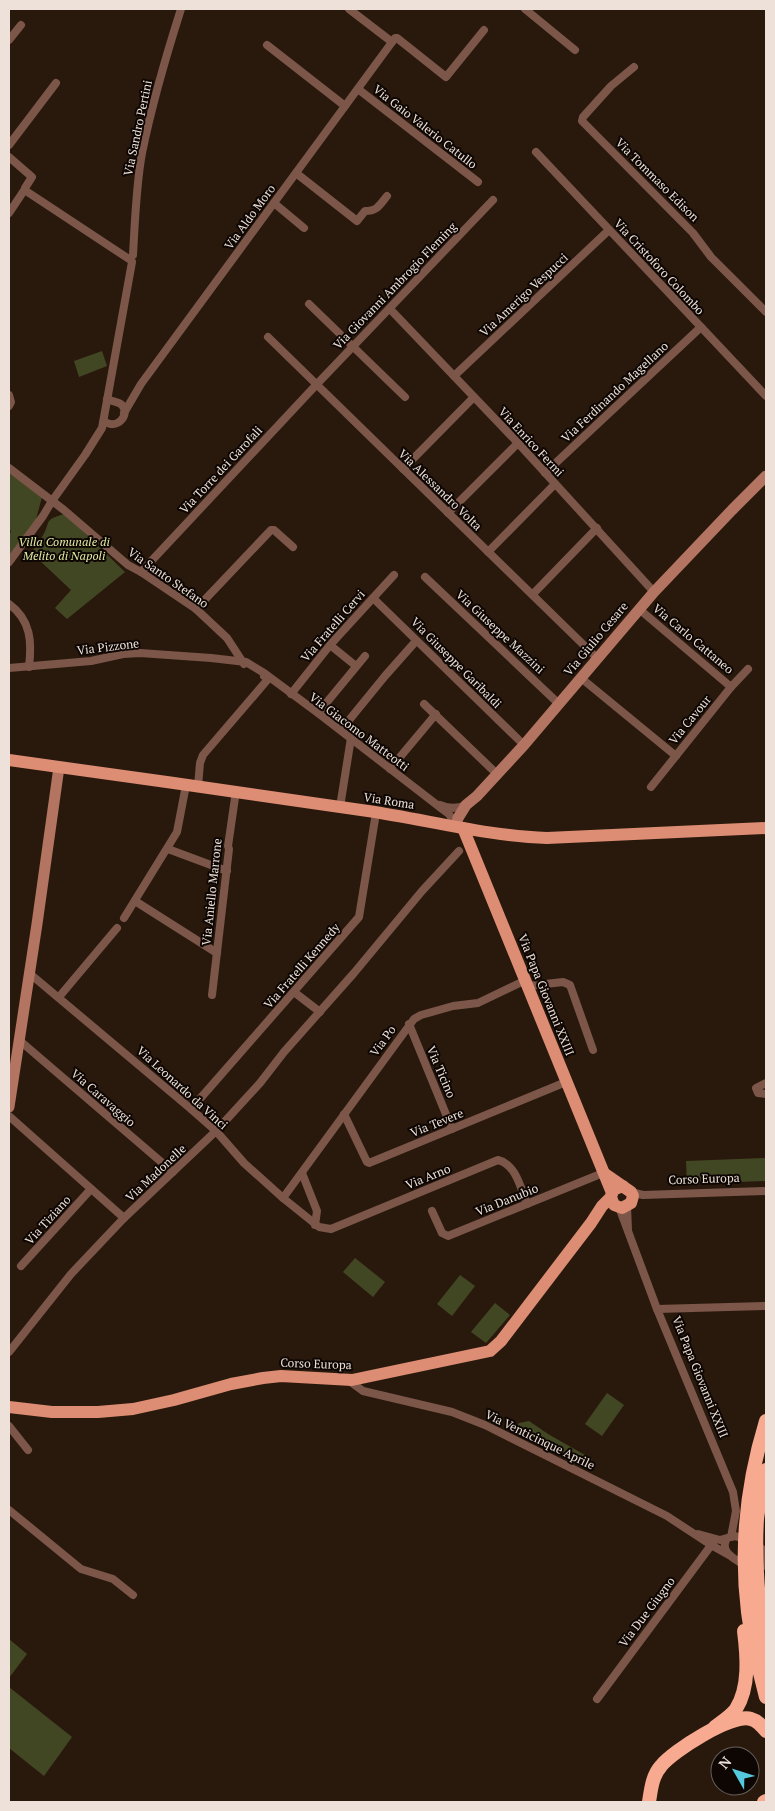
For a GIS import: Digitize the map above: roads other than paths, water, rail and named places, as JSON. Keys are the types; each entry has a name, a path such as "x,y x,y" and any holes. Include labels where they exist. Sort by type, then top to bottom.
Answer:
{"highway":[{"path":"650,1798 654,1778 661,1766 671,1757 715,1728 735,1709 744,1685 745,1642 741,1597 746,1516 752,1480 766,1421"},
{"path":"766,1470 758,1517 759,1612 766,1657"},
{"path":"744,1555 748,1612 766,1697"},
{"path":"760,1573 766,1604"},
{"path":"715,1728 730,1722 751,1719 761,1724 766,1731"}],"main road":[{"name":"Via Roma","path":"9,760 453,823 517,837 547,838 766,828"},
{"name":"Via Papa Giovanni XXIII","path":"453,823 527,983 603,1173"},
{"path":"603,1173 624,1199"},
{"name":"Corso Europa","path":"9,1407 52,1412 133,1409 262,1378 281,1376 355,1382 375,1375 490,1351 501,1341 591,1224 624,1199"}],"street":[{"name":"Via Sandro Pertini","path":"104,421 109,401 130,257 142,155 151,112 181,9"},
{"path":"349,9 392,42 397,38 446,77 484,30"},
{"path":"525,9 575,50"},
{"path":"9,40 21,25"},
{"name":"Via Aldo Moro","path":"94,440 121,420 141,384 392,42"},
{"path":"267,45 345,106"},
{"name":"Via Tommaso Edison","path":"634,66 611,86 583,117 582,121 693,233 712,257 766,312"},
{"path":"9,145 56,83"},
{"name":"Via Gaio Valerio Catullo","path":"358,89 478,182"},
{"name":"Via Cristoforo Colombo","path":"536,152 766,396"},
{"path":"9,157 32,178 9,213"},
{"path":"296,173 357,221 365,211 370,212 375,209 387,196"},
{"path":"25,189 130,257"},
{"name":"Via Giovanni Ambrogio Fleming","path":"317,384 491,202"},
{"path":"274,204 304,228"},
{"name":"Via Amerigo Vespucci","path":"454,376 609,230"},
{"path":"309,304 405,397"},
{"name":"Via Enrico Fermi","path":"390,309 518,443 654,592"},
{"name":"Via Ferdinando Magellano","path":"545,473 701,327"},
{"name":"Via Alessandro Volta","path":"268,337 597,658"},
{"name":"Via Torre dei Garofali","path":"141,572 317,384"},
{"path":"9,396 9,406"},
{"path":"403,469 474,397"},
{"path":"109,401 116,402 126,408"},
{"path":"9,562 43,516 94,440 104,421 112,425"},
{"path":"448,513 518,443"},
{"name":"Via Santo Stefano","path":"9,468 52,500 128,565 196,609 227,638 241,661"},
{"name":"Via Giulio Cesare","path":"453,823 466,805 498,775 524,745 639,608 766,476"},
{"path":"488,552 555,484"},
{"path":"43,516 58,510 64,510"},
{"path":"533,594 597,528"},
{"path":"196,609 270,530 274,530 293,547"},
{"name":"Via Fratelli Cervi","path":"291,694 330,645 394,575"},
{"name":"Via Giuseppe Mazzini","path":"425,577 559,704"},
{"name":"Via Giuseppe Garibaldi","path":"373,598 524,745"},
{"path":"9,604 19,612 30,632 31,651 29,667"},
{"name":"Via Carlo Cattaneo","path":"639,608 731,687"},
{"path":"341,730 416,641"},
{"path":"330,645 356,666"},
{"name":"Via Pizzone","path":"9,668 91,661 123,654 140,653 241,661"},
{"path":"318,713 364,656"},
{"name":"Via Giacomo Matteotti","path":"241,661 246,662 341,730 436,804 453,823"},
{"name":"Via Cavour","path":"651,787 731,687 748,669"},
{"path":"124,918 177,832 203,755 269,678"},
{"path":"581,678 676,756"},
{"path":"424,704 498,775"},
{"path":"390,769 436,714"},
{"path":"340,807 351,738"},
{"path":"9,1107 59,767"},
{"name":"Via Aniello Marrone","path":"212,995 227,871 228,846 236,792"},
{"path":"436,804 450,808 466,805"},
{"name":"Via Fratelli Kennedy","path":"191,1109 360,914 376,813"},
{"path":"168,849 227,871"},
{"name":"Via Madonelle","path":"9,1352 71,1274 124,1218 216,1131 260,1083 284,1052 422,891 459,851"},
{"path":"135,901 217,953"},
{"path":"59,997 117,928"},
{"name":"Via Leonardo da Vinci","path":"29,973 216,1131 244,1163 315,1225"},
{"name":"Via Po","path":"283,1198 409,1024 420,1015 458,1004 478,1003 527,983 563,982 570,985 593,1050"},
{"path":"294,992 320,1012"},
{"name":"Via Ticino","path":"409,1024 452,1129"},
{"name":"Via Caravaggio","path":"19,1040 173,1172"},
{"name":"Via Tevere","path":"344,1114 366,1162 369,1163 566,1082"},
{"path":"766,1083 756,1088 758,1093 766,1094"},
{"path":"9,1116 124,1218"},
{"name":"Via Arno","path":"315,1225 322,1229 331,1229 498,1160 508,1164 511,1168 527,1204"},
{"path":"302,1173 316,1208 315,1225"},
{"name":"Via Danubio","path":"432,1211 440,1231 446,1236 603,1173"},
{"name":"Via Tiziano","path":"21,1266 91,1189"},
{"name":"Corso Europa","path":"624,1199 766,1191"},
{"name":"Via Papa Giovanni XXIII","path":"624,1199 628,1237 732,1492 736,1510 729,1538"},
{"path":"657,1309 766,1306"},
{"path":"370,1393 368,1384 375,1375"},
{"path":"355,1382 370,1393"},
{"name":"Via Venticinque Aprile","path":"370,1393 468,1418 667,1516 713,1542 750,1569 760,1573"},
{"path":"9,1426 28,1450"},
{"name":"Via Papa Giovanni XXIII","path":"734,1501 764,1550"},
{"path":"9,1510 81,1569 113,1579 133,1595"},
{"path":"713,1542 729,1538 744,1538 764,1550 766,1558 760,1573"},
{"path":"729,1538 725,1549 729,1555"},
{"name":"Via Due Giugno","path":"597,1699 713,1542"}],"park label":[{"name":"Villa Comunale di Melito di Napoli","path":"64,549"}]}
